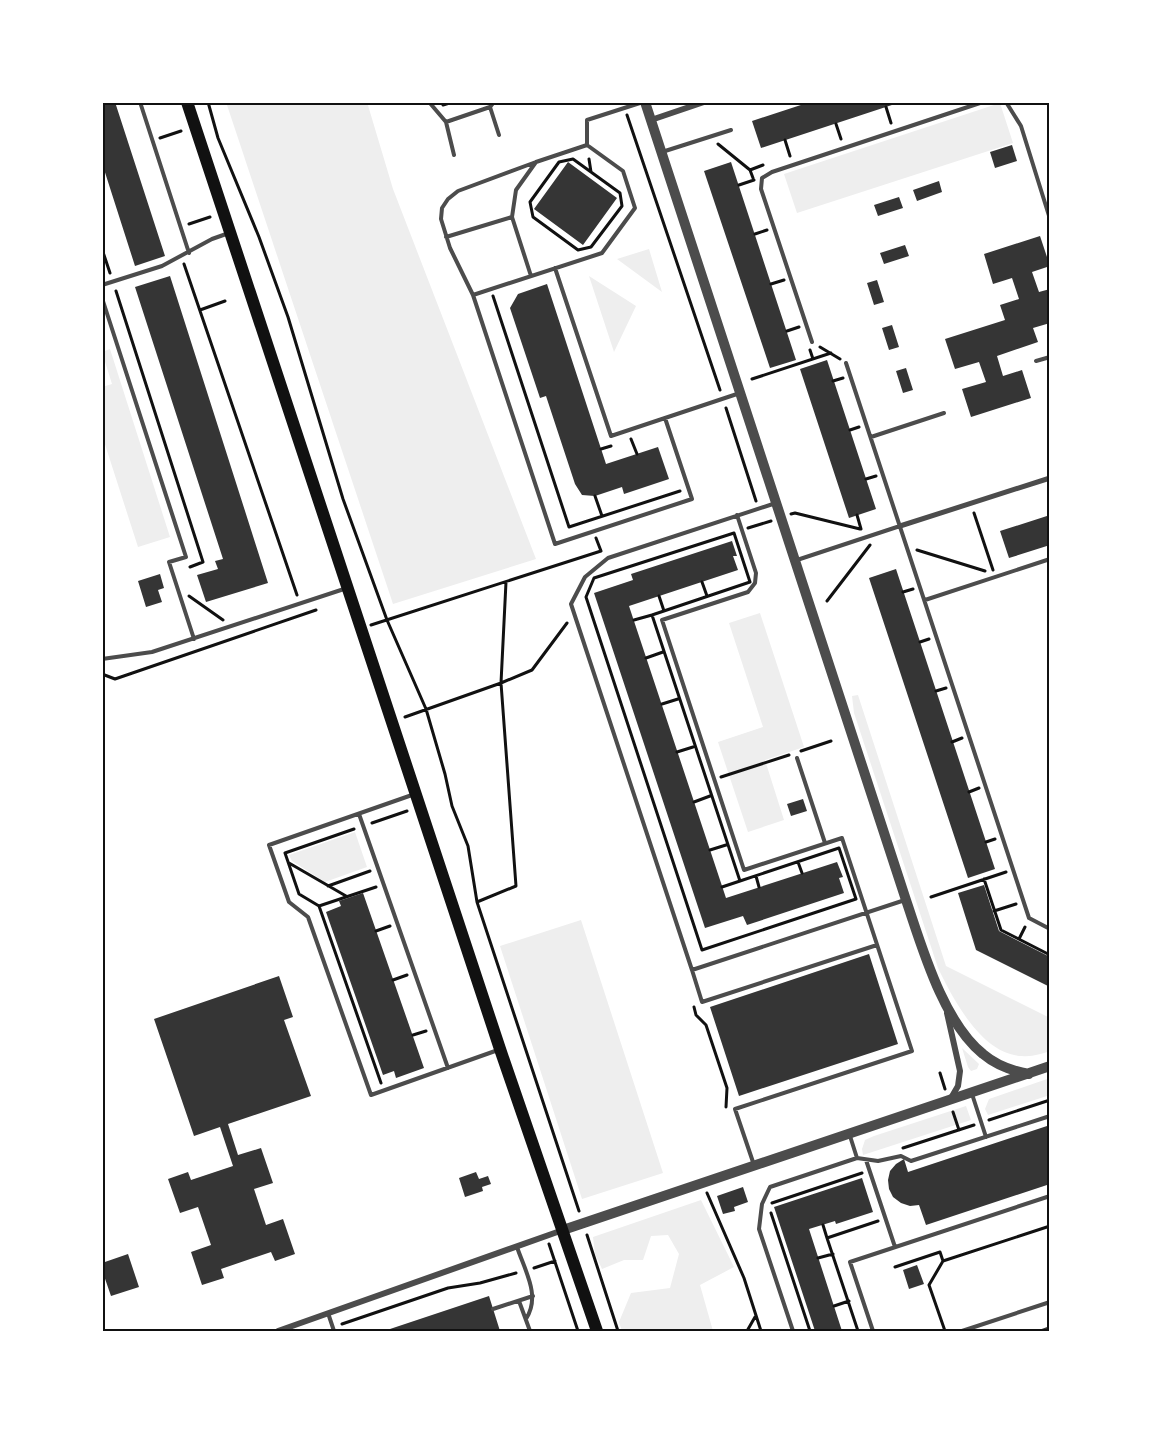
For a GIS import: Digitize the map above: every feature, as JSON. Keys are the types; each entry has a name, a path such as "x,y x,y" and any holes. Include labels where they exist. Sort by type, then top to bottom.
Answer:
{"main road":[{"path":"187,102 500,1049 597,1331"}],"street":[{"path":"644,102 906,900 945,1003 960,1071 958,1086 949,1100"},
{"path":"651,120 704,102"},
{"path":"900,526 1050,478"},
{"path":"945,1003 967,1037 982,1054 1000,1065 1029,1074"},
{"path":"280,1331 563,1230 1050,1066"}],"lane":[{"path":"140,102 189,253"},
{"path":"429,102 446,122 454,155"},
{"path":"446,122 490,107 494,102"},
{"path":"587,145 587,120 644,102"},
{"path":"812,342 761,189 762,178 772,172 983,102"},
{"path":"1006,102 1021,126 1050,219"},
{"path":"490,107 499,135"},
{"path":"661,153 731,130"},
{"path":"587,145 458,190 448,198 442,208 441,219 446,237 473,295 555,544 692,499 665,418"},
{"path":"473,295 602,253 635,208 623,171 587,145"},
{"path":"531,276 512,218 516,190 536,162"},
{"path":"446,237 512,218"},
{"path":"102,285 162,266 230,232"},
{"path":"555,268 611,436 741,393"},
{"path":"102,298 186,557 169,562 194,639"},
{"path":"1036,361 1050,357"},
{"path":"846,363 1029,918 1050,929"},
{"path":"871,437 944,413"},
{"path":"777,502 608,558 585,577 571,604 702,1002 877,945"},
{"path":"737,515 756,573 755,583 748,592 662,620 744,870 842,838 912,1051 735,1109 755,1166"},
{"path":"796,561 900,526"},
{"path":"924,600 1050,559"},
{"path":"102,660 152,652 348,588"},
{"path":"797,758 825,843"},
{"path":"416,794 269,845 289,902 308,917 370,1095 500,1049"},
{"path":"359,814 448,1068"},
{"path":"692,970 906,900"},
{"path":"971,1093 986,1137"},
{"path":"793,1331 759,1228 762,1204 771,1187 857,1158 878,1161 901,1156 911,1161 1050,1116"},
{"path":"849,1134 857,1158"},
{"path":"866,1160 895,1247"},
{"path":"873,1331 850,1262 1050,1196"},
{"path":"517,1246 533,1296 533,1305 525,1319"},
{"path":"493,1309 533,1296"},
{"path":"519,1301 530,1331"},
{"path":"962,1331 1050,1302"},
{"path":"328,1313 333,1329"}],"path":[{"path":"208,102 218,138 259,237 288,317 344,499 387,620 426,709 446,774 452,806 468,846 477,902 618,1331"},
{"path":"441,102 442,105 453,102"},
{"path":"886,107 891,123"},
{"path":"625,108 759,508"},
{"path":"836,124 841,140"},
{"path":"152,140 181,131"},
{"path":"710,137 750,170"},
{"path":"785,140 790,156"},
{"path":"573,159 596,175 620,193 622,206 591,247 578,250 533,217 530,202 559,162 573,159"},
{"path":"592,180 596,175"},
{"path":"739,185 754,180"},
{"path":"180,226 210,217"},
{"path":"755,234 770,229"},
{"path":"102,249 203,562 188,568"},
{"path":"182,256 297,596 304,594"},
{"path":"771,284 786,279"},
{"path":"502,292 493,295 569,527 680,491"},
{"path":"200,310 225,301"},
{"path":"787,331 802,326"},
{"path":"812,342 846,363"},
{"path":"752,379 831,353"},
{"path":"833,381 845,377"},
{"path":"850,430 862,426"},
{"path":"632,439 637,454"},
{"path":"601,449 607,447"},
{"path":"866,479 878,475"},
{"path":"596,496 602,516"},
{"path":"907,547 994,574 971,503"},
{"path":"795,513 879,533 827,601"},
{"path":"857,515 861,529"},
{"path":"594,578 734,533 750,582"},
{"path":"361,628 601,551"},
{"path":"477,902 516,886 501,683 506,582"},
{"path":"702,582 707,596"},
{"path":"903,592 915,588"},
{"path":"191,606 188,594 223,620 215,623"},
{"path":"659,596 664,611"},
{"path":"392,721 532,670 586,597"},
{"path":"102,674 115,679 326,606"},
{"path":"634,620 652,615"},
{"path":"920,642 932,638"},
{"path":"646,658 664,652"},
{"path":"936,691 948,687"},
{"path":"662,704 680,699"},
{"path":"952,742 964,738"},
{"path":"714,779 831,741"},
{"path":"677,752 695,746"},
{"path":"969,792 981,788"},
{"path":"694,801 712,796"},
{"path":"384,1090 319,906 299,894 285,854 407,811"},
{"path":"986,842 998,838"},
{"path":"710,850 728,844"},
{"path":"288,862 346,897"},
{"path":"798,862 802,873"},
{"path":"931,897 1013,870"},
{"path":"328,886 370,871"},
{"path":"756,876 759,887"},
{"path":"984,879 1000,930 1050,955"},
{"path":"722,887 740,881"},
{"path":"319,906 376,887"},
{"path":"993,911 1024,902"},
{"path":"1019,940 1029,918"},
{"path":"376,931 390,926"},
{"path":"393,980 407,975"},
{"path":"693,1004 696,1015 706,1024 717,1056 727,1088 726,1104 729,1113"},
{"path":"413,1035 426,1030"},
{"path":"897,1150 1050,1100"},
{"path":"810,1331 768,1204 870,1171"},
{"path":"702,1183 744,1278 761,1331"},
{"path":"823,1225 828,1238"},
{"path":"945,1331 929,1285 943,1261 1050,1226"},
{"path":"547,1236 578,1331"},
{"path":"895,1267 940,1252 943,1261"},
{"path":"818,1258 833,1254"},
{"path":"333,1329 448,1288 480,1283 555,1261"},
{"path":"834,1306 849,1301"},
{"path":"747,1331 755,1317"}],"shaded area":[{"path":"226,102 367,102 393,189 536,559 393,604"},
{"path":"1000,103 1013,143 797,213 784,174"},
{"path":"649,249 662,292 617,259"},
{"path":"589,276 636,306 614,352"},
{"path":"110,349 170,537 138,547 102,435 102,387 112,384 102,352"},
{"path":"760,613 804,747 765,760 784,820 748,832 718,742 763,727 729,623"},
{"path":"858,695 946,966 1050,1018 1050,1051 1033,1056 1022,1056 1008,1053 994,1046 971,1023 952,995 938,968 854,713 852,696"},
{"path":"355,832 367,867 325,882 292,861 289,855"},
{"path":"581,920 663,1173 582,1199 500,946"},
{"path":"962,1048 979,1064 977,1069 971,1071 968,1067"},
{"path":"1050,1078 1050,1095 988,1115 985,1109 989,1099"},
{"path":"966,1106 971,1120 863,1155 865,1140"},
{"path":"701,1200 734,1267 700,1285 713,1331 622,1331 619,1322 631,1293 670,1288 679,1254 668,1235 651,1236 643,1260 624,1260 602,1269 595,1254 593,1237"}],"building":[{"path":"102,102 115,102 165,256 135,266 102,163"},
{"path":"810,102 901,102 761,148 752,121"},
{"path":"1012,145 1017,161 995,168 990,152"},
{"path":"568,162 617,198 583,245 534,209"},
{"path":"731,162 796,360 770,368 704,171"},
{"path":"939,181 942,192 917,201 913,190"},
{"path":"899,197 903,208 878,216 874,205"},
{"path":"1040,236 1050,266 1032,272 1039,292 1050,289 1050,323 1033,328 1038,342 997,356 1003,376 1022,370 1031,398 971,417 962,389 986,382 979,362 955,369 945,339 1005,320 1000,305 1019,299 1012,278 993,284 984,254"},
{"path":"905,245 909,256 884,264 880,253"},
{"path":"170,276 268,583 206,602 197,575 218,569 215,561 223,559 135,287"},
{"path":"877,280 884,302 874,305 867,283"},
{"path":"547,284 606,464 658,447 669,479 624,494 622,487 595,496 582,495 575,484 546,396 540,398 510,308 518,294"},
{"path":"892,325 899,347 889,350 882,328"},
{"path":"827,360 876,509 849,518 800,369"},
{"path":"906,368 913,390 903,393 896,371"},
{"path":"1050,515 1050,545 1009,558 1000,531"},
{"path":"732,541 737,556 733,556 738,570 629,606 726,898 837,862 843,877 839,878 844,893 747,925 743,916 705,928 594,593 633,580 631,574"},
{"path":"896,569 995,869 968,878 869,578"},
{"path":"160,574 164,588 158,590 162,602 146,607 138,581"},
{"path":"803,799 807,811 791,816 787,804"},
{"path":"984,885 999,931 1050,957 1050,987 976,950 958,893"},
{"path":"363,893 424,1068 396,1078 394,1071 383,1075 326,912 341,906 339,901"},
{"path":"869,954 898,1044 739,1096 710,1007"},
{"path":"279,976 293,1017 284,1020 311,1096 228,1124 238,1155 261,1148 273,1183 254,1189 266,1225 283,1219 295,1254 275,1261 271,1252 221,1269 224,1278 202,1285 191,1252 211,1245 198,1207 180,1213 168,1179 188,1172 191,1180 233,1166 220,1127 194,1136 154,1019"},
{"path":"1050,1125 1050,1184 926,1225 919,1205 910,1206 901,1203 893,1197 889,1189 890,1171 904,1159 908,1172"},
{"path":"476,1172 479,1179 488,1176 491,1184 482,1187 483,1191 465,1197 459,1178"},
{"path":"862,1178 873,1212 836,1224 835,1221 809,1229 842,1331 815,1331 774,1207"},
{"path":"743,1187 748,1202 734,1207 735,1211 723,1214 717,1196"},
{"path":"128,1254 139,1287 111,1296 102,1270 102,1263"},
{"path":"917,1265 924,1284 909,1289 903,1270"},
{"path":"489,1296 500,1331 384,1331"},
{"path":"1050,1326 1050,1331 1036,1331"}]}
